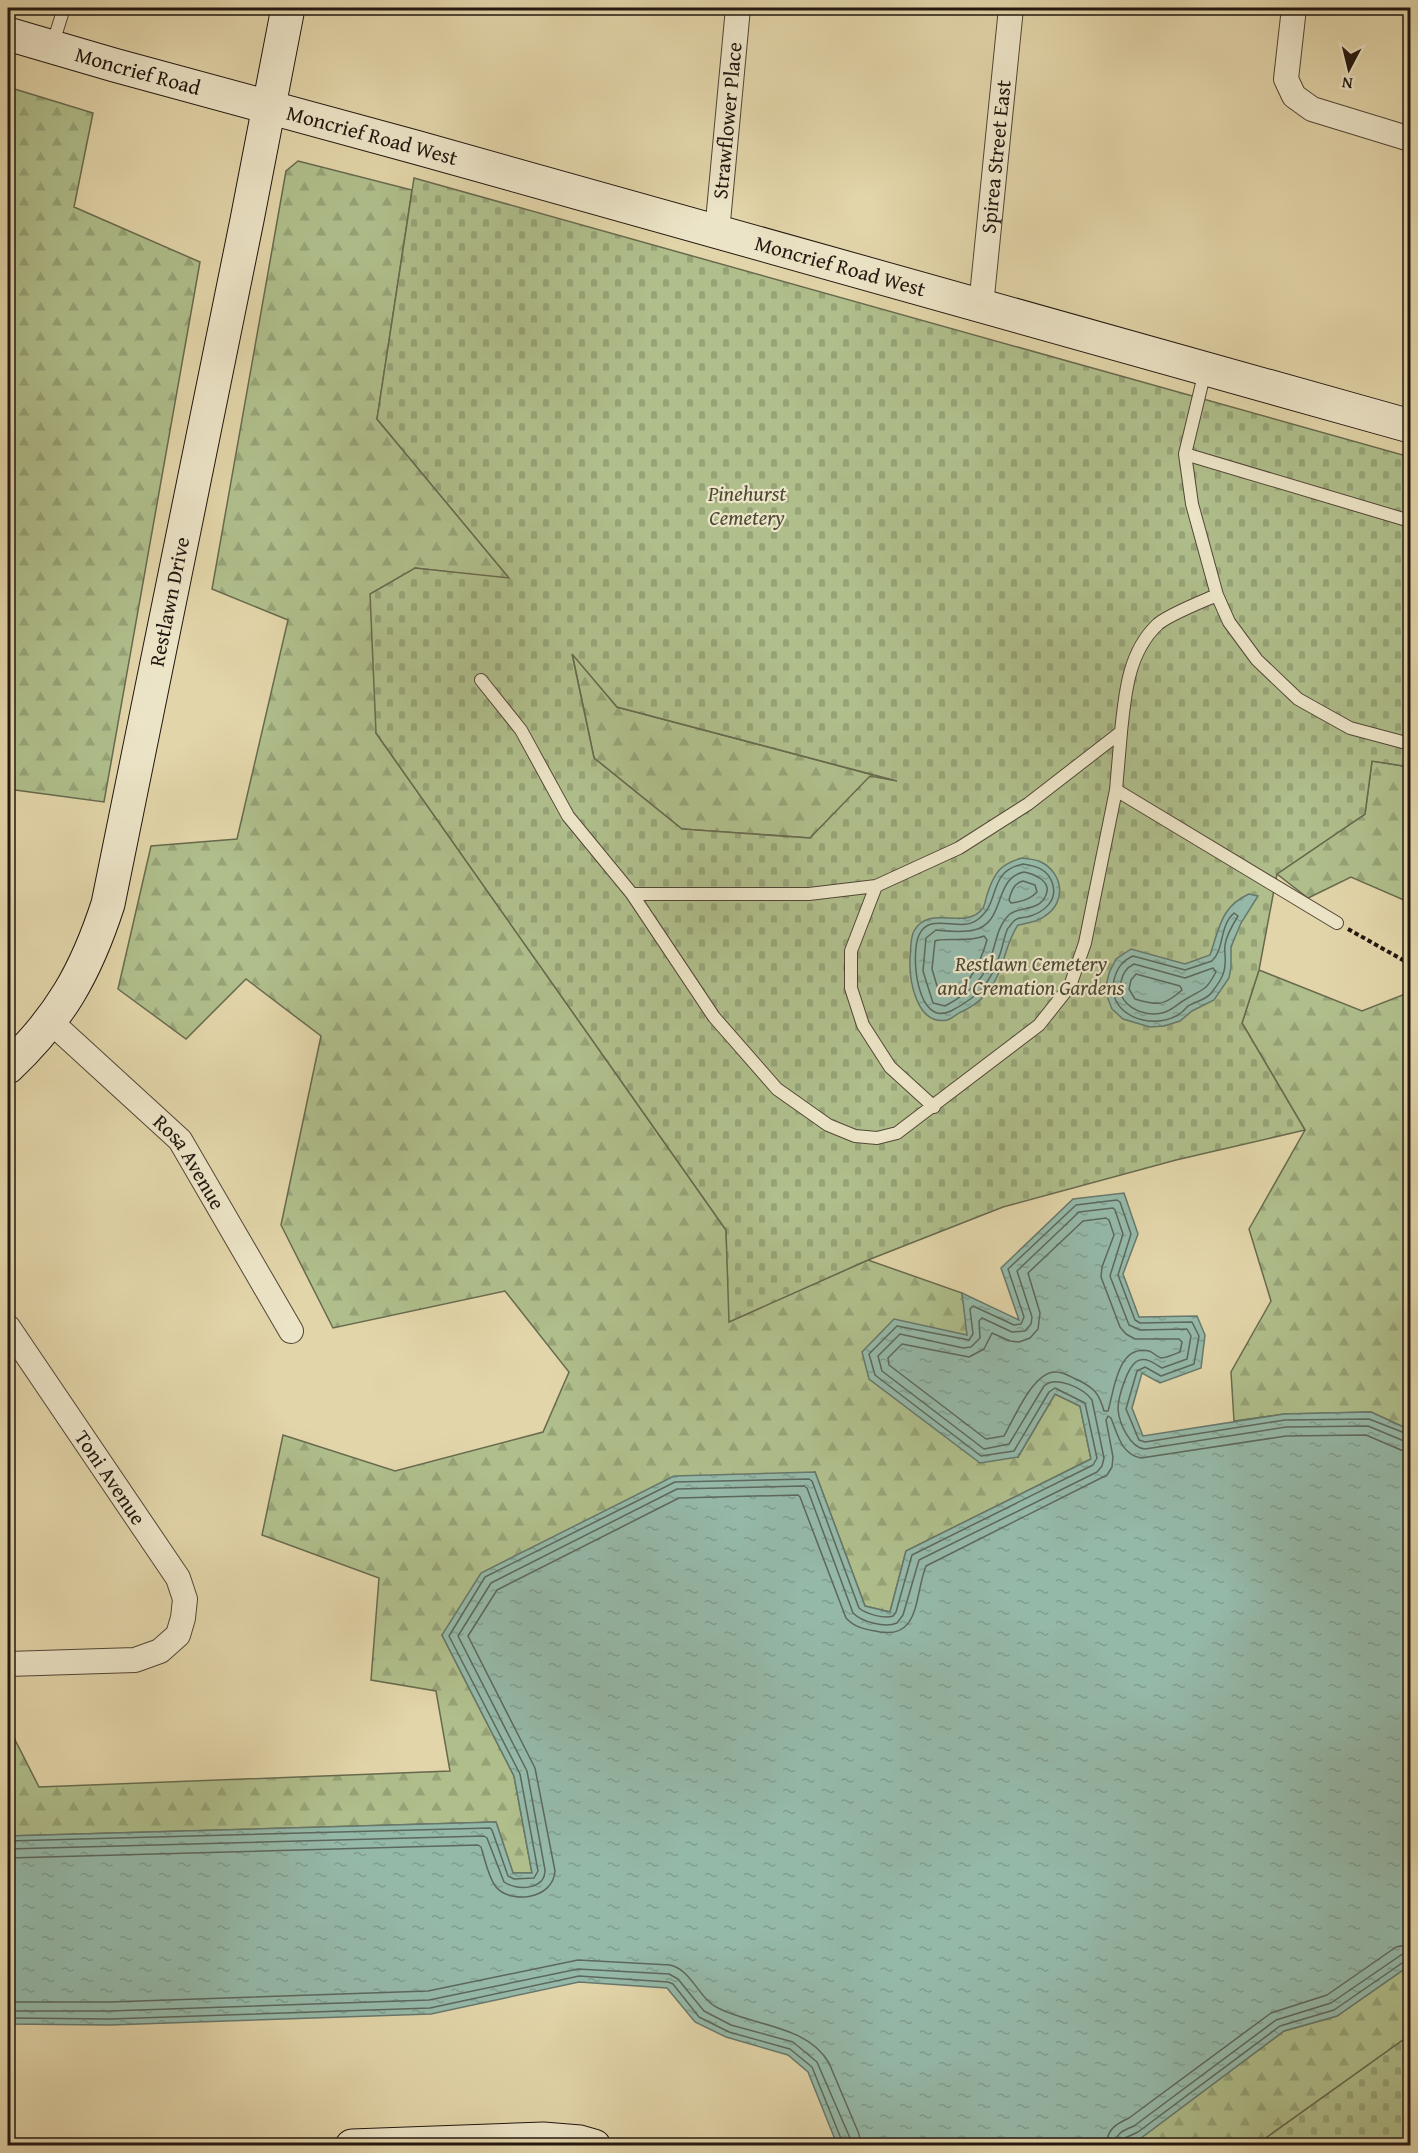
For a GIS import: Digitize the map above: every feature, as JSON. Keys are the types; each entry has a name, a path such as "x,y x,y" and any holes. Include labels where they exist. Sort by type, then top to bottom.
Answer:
{"main road":[{"name":"Restlawn Drive","path":"8,1067 51,1022 86,963 108,904 288,8"},
{"name":"Moncrief Road","path":"8,34 268,107"},
{"name":"Moncrief Road West","path":"268,107 1410,426"},
{"path":"352,2145 543,2139 594,2145"}],"street":[{"name":"Strawflower Place","path":"717,232 738,8"},
{"name":"Spirea Street East","path":"981,306 1011,8"},
{"path":"1294,8 1286,79 1294,96 1312,109 1410,139"},
{"name":"Rosa Avenue","path":"51,1022 180,1140 291,1331"},
{"name":"Toni Avenue","path":"8,1327 178,1578 185,1599 183,1618 177,1635 160,1651 135,1660 8,1664"}],"lane":[{"path":"52,47 64,8"},
{"path":"1205,369 1185,454 1192,504 1217,594 1229,622 1257,660 1298,699 1350,728 1410,744"},
{"path":"1185,454 1410,521"},
{"path":"481,680 521,730 568,816 632,894 714,1017 777,1089 828,1125 855,1136 877,1138 897,1133 1039,1025 1070,986 1085,943 1116,790 1125,689 1131,668 1143,643 1159,623 1217,594"},
{"path":"632,894 809,894 876,886 959,848 1028,804 1121,732"},
{"path":"1116,790 1337,922"},
{"path":"876,886 851,951 851,988 863,1025 890,1067 934,1107"}],"path":[{"path":"1337,922 1410,964"}],"green space":[{"path":"8,87 93,113 74,207 200,262 104,802 8,789"},
{"path":"298,161 412,190 377,419 510,579 415,568 376,733 726,1230 730,1321 868,1260 962,1293 968,1335 1018,1457 1055,1394 1080,1406 1091,1459 906,1551 890,1612 865,1606 815,1472 442,1635 514,1776 532,1873 513,1873 496,1822 8,1836 8,1726 39,1787 450,1771 436,1691 371,1680 379,1578 262,1535 283,1435 395,1471 543,1432 569,1372 505,1291 333,1328 281,1225 321,1036 246,979 186,1039 118,989 151,846 237,839 288,620 212,589 286,171"},
{"path":"414,178 1410,457 1410,767 1372,761 1365,814 1277,874 1259,970 1242,1023 1305,1130 1176,1160 1003,1207 868,1260 729,1322 726,1230 376,733 370,594 415,568 509,578 377,419","holes":["572,654 617,707 897,781 870,776 810,838 682,829 594,758"]},
{"path":"572,653 617,707 873,775 810,838 682,829 594,758"},
{"path":"1372,761 1410,767 1410,913 1404,900 1351,877 1308,898 1277,874 1365,814"},
{"path":"1259,970 1362,1011 1410,992 1410,1430 1371,1412 1284,1414 1234,1421 1231,1372 1271,1301 1249,1229 1305,1130 1242,1023"},
{"path":"1410,1965 1410,2035 1256,2145 1123,2146 1141,2137 1284,2031 1337,2016"},
{"path":"1410,2035 1410,2145 1256,2145"}],"water":[{"path":"1022,858 1039,861 1054,873 1060,888 1057,903 1042,918 1018,925 992,987 980,1000 947,1020 936,1020 928,1016 921,1009 911,977 911,944 914,931 921,923 929,919 967,918 976,915 983,908 992,881 999,870 1008,863"},
{"path":"1249,894 1258,896 1241,923 1231,947 1229,978 1214,1000 1192,1011 1180,1021 1164,1026 1150,1027 1123,1019 1112,1009 1105,991 1109,973 1116,959 1131,949 1185,964 1210,955 1222,919 1232,905"},
{"path":"1124,1193 1138,1234 1123,1274 1139,1317 1197,1316 1205,1335 1201,1368 1160,1383 1142,1373 1132,1408 1143,1436 1284,1414 1371,1412 1410,1430 1410,1965 1337,2016 1284,2031 1141,2138 1123,2146 839,2145 808,2072 788,2055 726,2037 695,2022 667,1988 579,1982 431,2014 110,2025 8,2024 8,1836 496,1822 513,1873 532,1873 514,1776 442,1635 481,1573 674,1476 815,1472 865,1606 890,1612 906,1551 1091,1459 1080,1406 1055,1394 1018,1457 980,1463 869,1379 862,1352 894,1319 967,1335 962,1293 1019,1320 1001,1268 1073,1199"}],"park label":[{"name":"Pinehurst Cemetery","path":"747,506"},
{"name":"Restlawn Cemetery and Cremation Gardens","path":"1031,976"}]}
